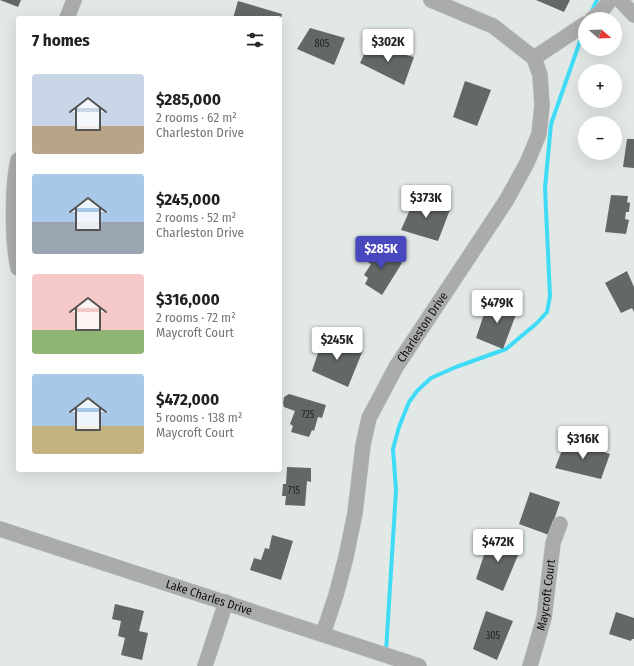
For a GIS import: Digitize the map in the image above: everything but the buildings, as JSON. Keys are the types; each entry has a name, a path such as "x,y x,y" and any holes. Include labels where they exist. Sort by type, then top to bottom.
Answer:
{"street":[{"path":"68,16 74,0"},
{"path":"431,0 493,26 534,58 578,29"},
{"path":"601,12 610,0"},
{"path":"620,0 634,15"},
{"name":"Charleston Drive","path":"322,634 336,595 346,557 355,513 363,444 369,418 396,367 506,201 527,163 539,134 542,104 540,75 534,58"},
{"path":"16,168 14,177 16,238"},
{"name":"Maycroft Court","path":"530,666 544,618 553,543 560,524"},
{"name":"Lake Charles Drive","path":"0,529 419,666"},
{"path":"204,666 226,602"}],"waterway":[{"path":"591,12 597,0"},
{"path":"386,652 396,490 393,449 399,427 409,402 418,390 431,378 456,367 506,349 537,323 547,312 550,296 545,188 551,124 578,47"}]}
